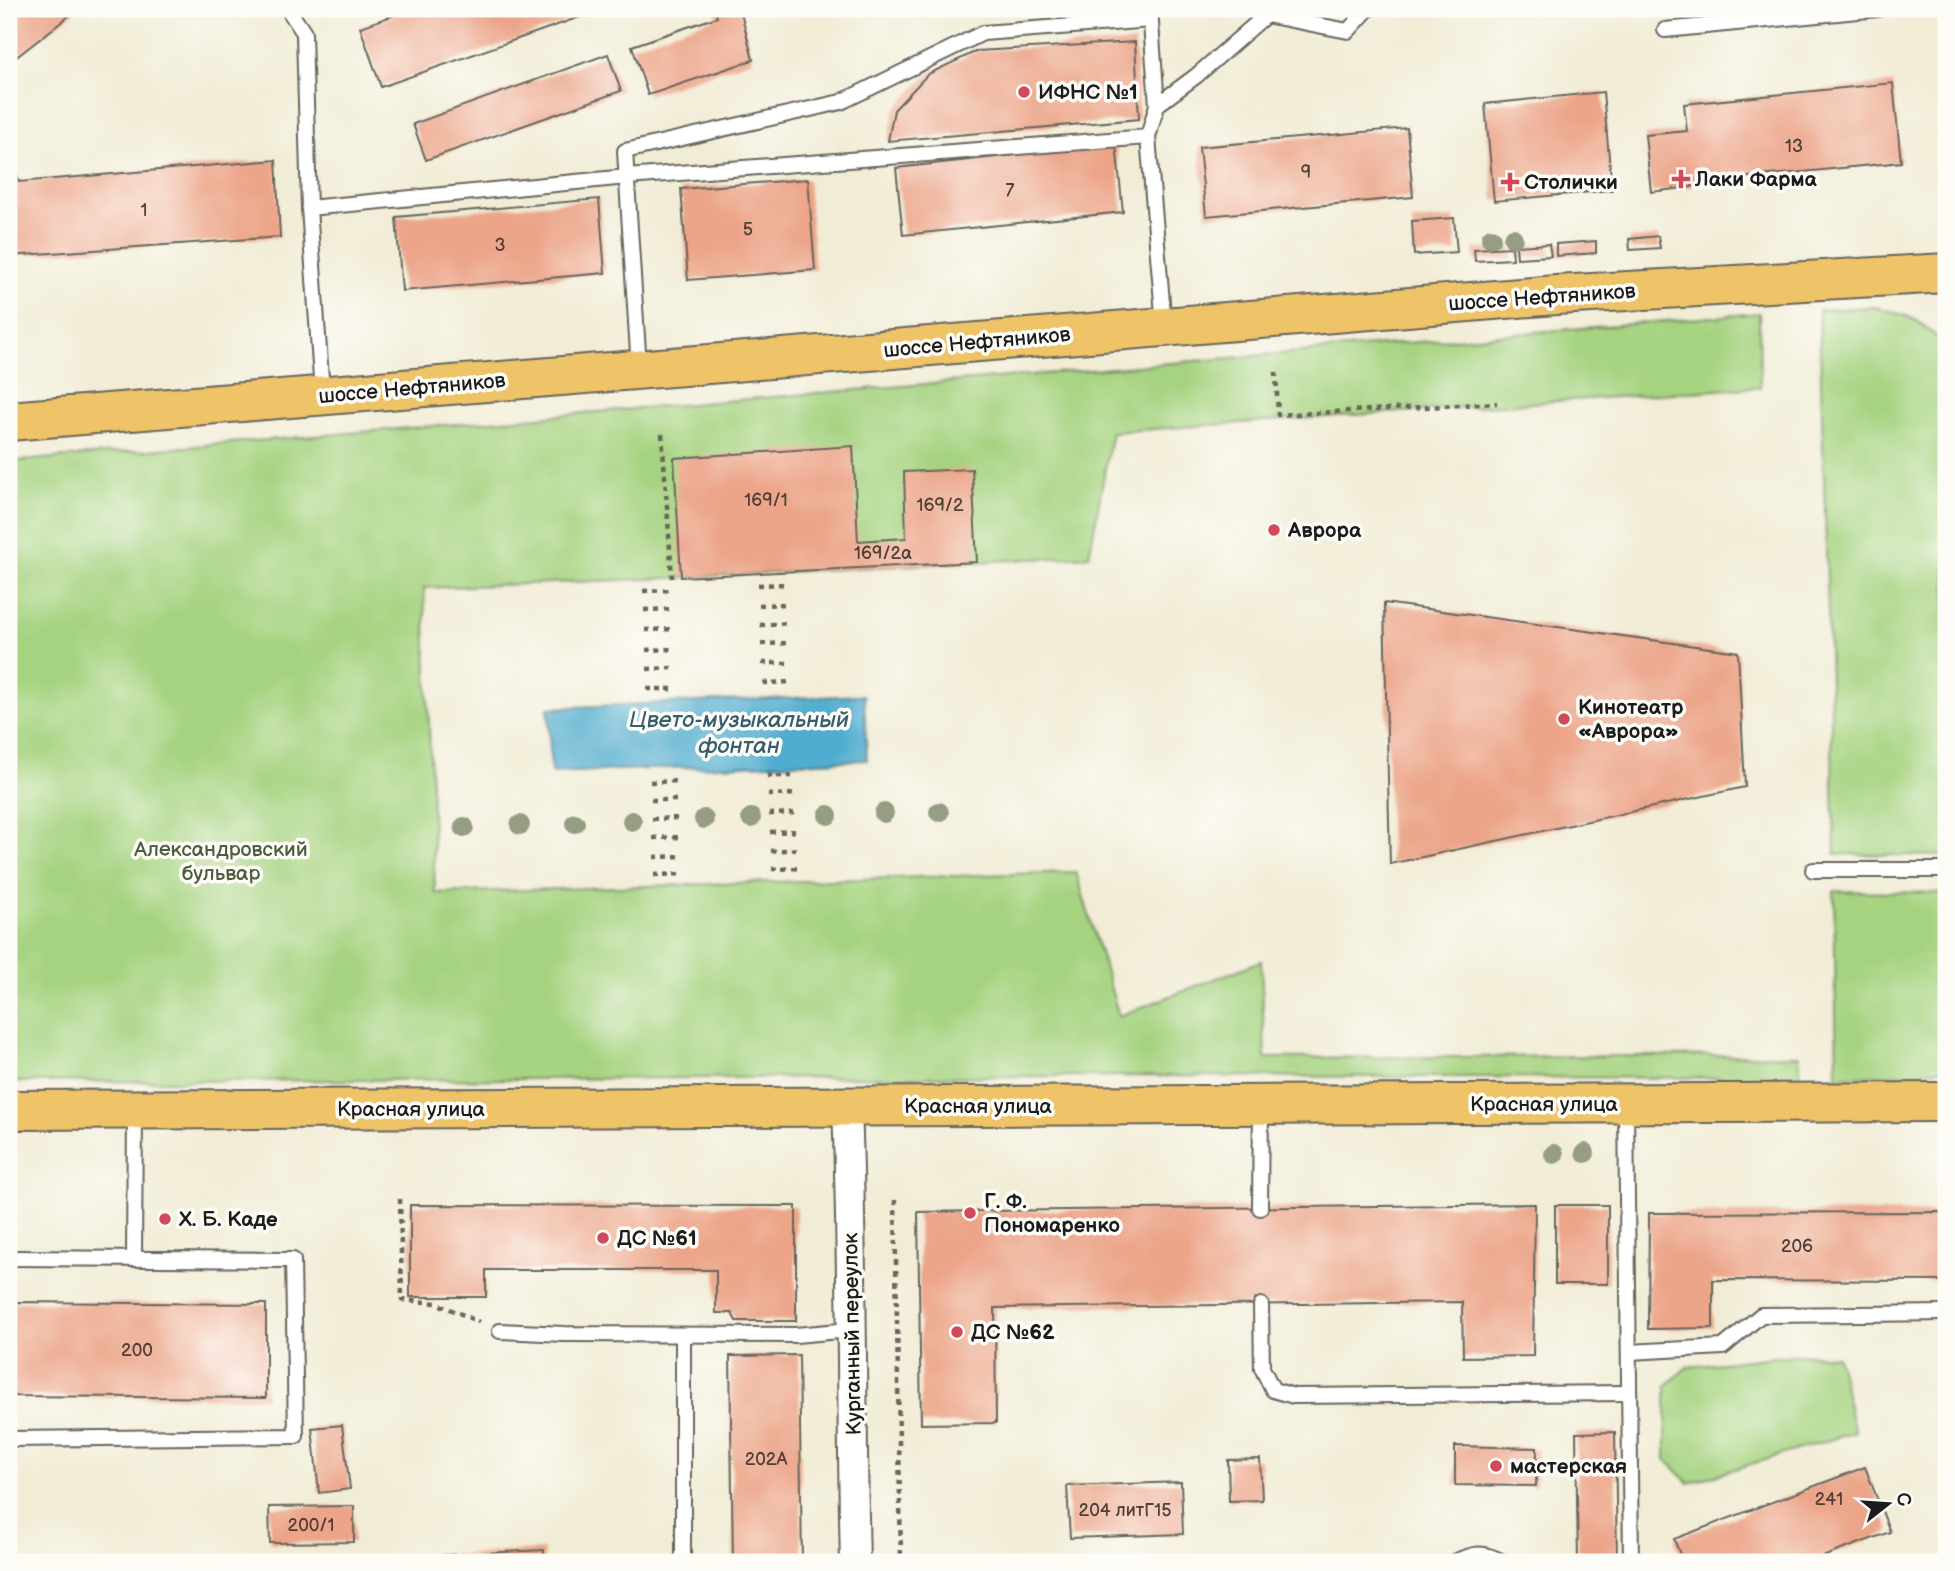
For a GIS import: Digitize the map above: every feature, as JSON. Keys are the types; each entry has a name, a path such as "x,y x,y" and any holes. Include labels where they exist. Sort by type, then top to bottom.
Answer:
{"main road":[{"name":"шоссе Нефтяников","path":"9,421 1556,295 1946,273"},
{"name":"Красная улица","path":"9,1110 1946,1102"}],"street":[{"name":"Курганный переулок","path":"847,1107 851,1200 850,1330 855,1562"}],"lane":[{"path":"288,9 304,33 309,208 322,396"},
{"path":"1157,105 1196,76 1265,12 1348,31 1368,9"},
{"path":"1665,30 1878,9"},
{"path":"640,370 625,151 841,102 983,33 1150,14 1157,105 1149,137 1164,327"},
{"path":"309,208 627,177 1149,137"},
{"path":"1813,870 1946,870"},
{"path":"1626,1104 1631,1562"},
{"path":"1261,1105 1261,1208"},
{"path":"134,1259 135,1110"},
{"path":"9,1258 293,1260 296,1436 9,1439"},
{"path":"1261,1304 1262,1368 1273,1390 1294,1396 1629,1393"},
{"path":"1629,1352 1723,1347 1761,1315 1946,1313"},
{"path":"500,1331 564,1334 796,1335 850,1330"},
{"path":"683,1335 683,1562"},
{"path":"1454,1562 1474,1553 1490,1555 1503,1562"}],"path":[{"path":"1276,372 1278,415 1497,403"},
{"path":"662,434 672,578"},
{"path":"758,585 788,584"},
{"path":"643,591 672,590"},
{"path":"759,605 789,604"},
{"path":"644,610 673,609"},
{"path":"760,625 790,624"},
{"path":"645,630 674,629"},
{"path":"761,644 791,643"},
{"path":"646,650 675,649"},
{"path":"762,663 791,663"},
{"path":"646,669 676,668"},
{"path":"763,683 792,682"},
{"path":"647,689 677,689"},
{"path":"767,776 797,776"},
{"path":"650,782 680,781"},
{"path":"768,795 798,794"},
{"path":"651,800 681,800"},
{"path":"769,814 799,813"},
{"path":"652,819 682,818"},
{"path":"770,832 800,831"},
{"path":"653,838 682,837"},
{"path":"771,851 800,849"},
{"path":"654,858 683,856"},
{"path":"772,869 801,868"},
{"path":"654,875 684,874"},
{"path":"400,1199 402,1300 436,1303 500,1331"},
{"path":"895,1200 901,1562"}],"green space":[{"path":"1875,307 1914,320 1946,346 1946,856 1835,854 1819,310"},
{"name":"Александровский бульвар","path":"1759,313 1760,387 1112,432 1089,556 424,588 435,893 1076,872 1119,1016 1261,961 1265,1058 1799,1055 1801,1078 1064,1076 9,1082 9,462"},
{"path":"1834,891 1946,893 1946,1068 1916,1073 1837,1077"},
{"path":"1801,1354 1837,1356 1855,1432 1689,1483 1666,1460 1666,1386 1687,1367"}],"water":[{"name":"Цвето-музыкальный фонтан","path":"864,695 867,760 551,773 548,708"}],"building":[{"path":"9,9 78,9 9,63"},
{"path":"412,9 597,11 381,87 360,27"},
{"path":"715,9 740,9 753,60 648,95 632,46 717,17"},
{"name":"ИФНС №1","path":"1135,42 1139,119 888,141 894,110 928,74 977,51"},
{"path":"608,54 621,91 426,160 413,124"},
{"path":"1893,83 1901,162 1692,183 1693,187 1651,192 1645,135 1687,131 1684,104"},
{"path":"1603,92 1612,190 1494,201 1485,104"},
{"path":"1407,128 1413,197 1206,216 1199,147"},
{"path":"1116,144 1123,212 903,235 896,168"},
{"path":"9,150 19,182 276,160 280,237 9,256"},
{"path":"808,179 815,270 688,280 681,189"},
{"path":"599,199 605,273 402,291 396,217"},
{"path":"1454,218 1457,252 1414,255 1412,221"},
{"path":"1658,236 1660,248 1630,250 1629,239"},
{"path":"1596,241 1596,253 1556,256 1556,244"},
{"path":"1549,244 1551,256 1517,258 1516,246"},
{"path":"1512,247 1513,259 1475,261 1474,249"},
{"path":"853,446 858,541 906,538 904,472 972,469 977,562 681,577 674,458"},
{"name":"Кинотеатр «Аврора»","path":"1384,603 1738,652 1745,787 1390,864"},
{"name":"ДС №62","path":"1535,1204 1533,1356 1463,1357 1462,1302 995,1308 996,1423 921,1424 918,1212"},
{"name":"ДС №61","path":"410,1205 796,1206 796,1321 736,1321 732,1313 716,1313 716,1270 486,1270 486,1297 410,1297"},
{"path":"1555,1205 1608,1205 1608,1284 1555,1284"},
{"path":"1946,1212 1946,1281 1713,1280 1713,1328 1648,1329 1649,1213"},
{"path":"9,1302 266,1304 266,1398 9,1396"},
{"path":"799,1355 802,1562 733,1562 730,1356"},
{"path":"342,1425 350,1489 319,1493 312,1428"},
{"path":"1615,1432 1617,1562 1578,1562 1576,1433"},
{"name":"мастерская","path":"1455,1446 1537,1448 1536,1486 1455,1485"},
{"path":"1260,1459 1262,1500 1229,1501 1228,1460"},
{"path":"1865,1467 1890,1532 1809,1562 1683,1562 1674,1539"},
{"path":"1181,1482 1183,1534 1070,1538 1067,1486"},
{"path":"354,1506 354,1542 270,1543 269,1507"},
{"path":"544,1550 544,1562 404,1562 403,1557"}],"place":[{"name":"ИФНС №1","path":"1024,92"},
{"name":"Лаки Фарма","path":"1681,179"},
{"name":"Столички","path":"1510,182"},
{"name":"Аврора","path":"1274,530"},
{"name":"Кинотеатр «Аврора»","path":"1564,719"},
{"name":"Г. Ф. Пономаренко","path":"970,1213"},
{"name":"Х. Б. Каде","path":"165,1219"},
{"name":"ДС №61","path":"603,1238"},
{"name":"ДС №62","path":"957,1332"},
{"name":"мастерская","path":"1496,1466"}]}
